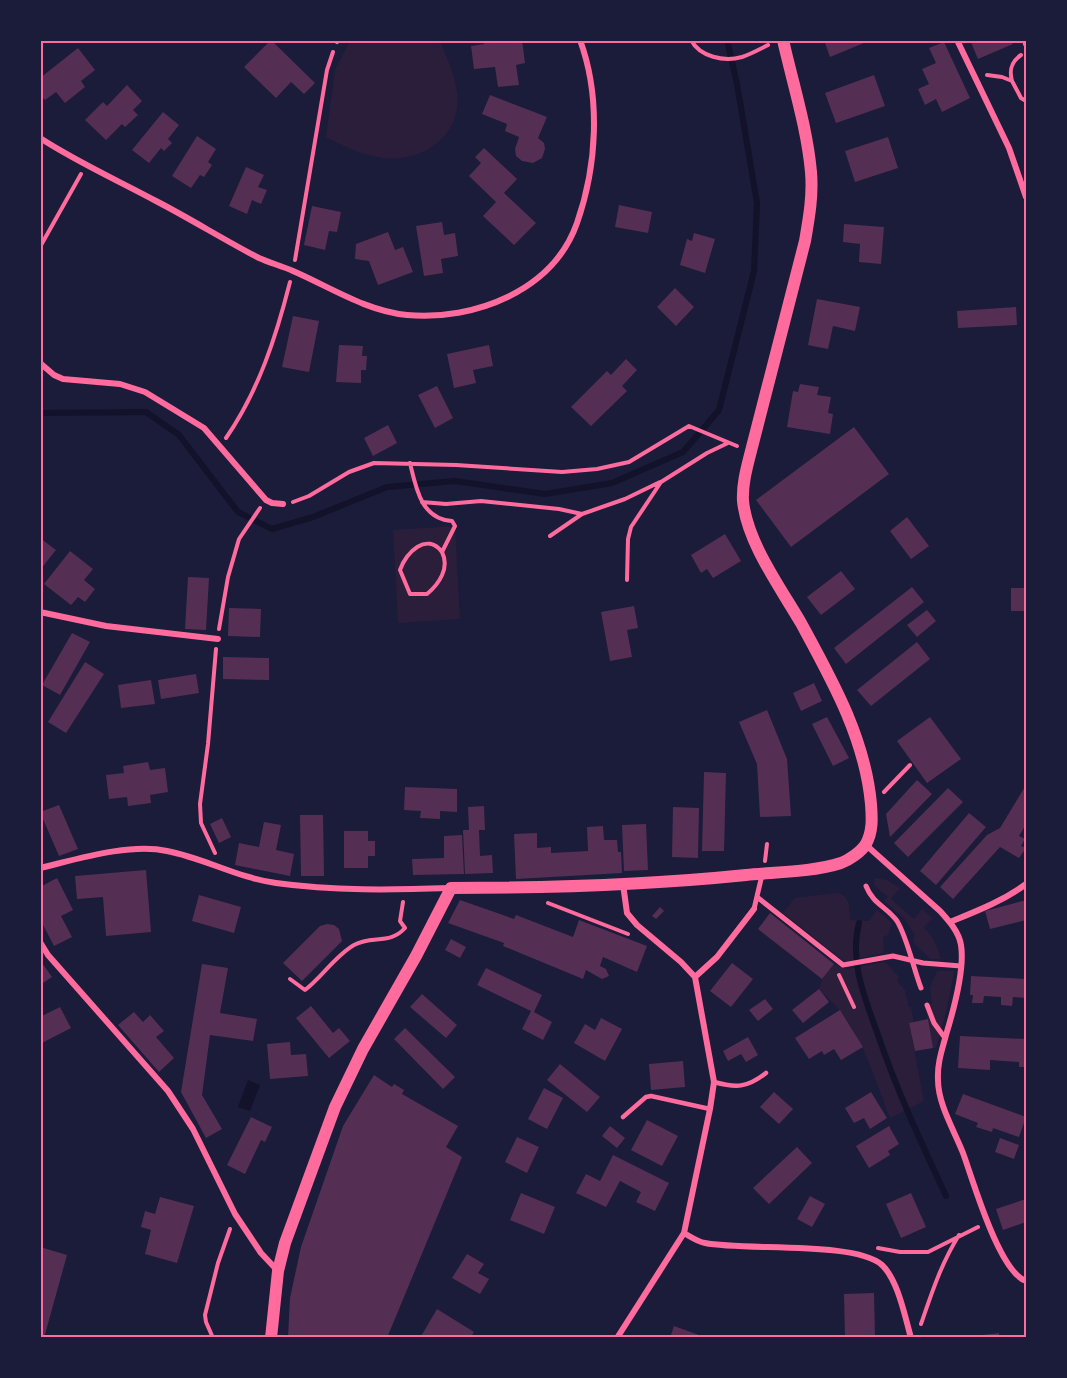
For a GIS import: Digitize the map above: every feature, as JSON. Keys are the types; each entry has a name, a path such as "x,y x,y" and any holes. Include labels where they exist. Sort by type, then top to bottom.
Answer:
{"main road":[{"path":"271,1338 278,1271 285,1243 334,1107 451,888 686,881 816,868 842,862 856,854 866,844 872,830 865,767 848,715 828,672 756,543 743,499 744,482 751,452 811,211 811,172 806,137 783,40"}],"street":[{"path":"40,138 261,259 371,306 406,315 445,314 480,309 511,296 540,277 560,255 574,232 584,205 590,176 594,132 591,84 580,40"},
{"path":"957,40 1009,148 1026,198"},
{"path":"40,363 54,375 63,379 120,384 145,392 204,428 262,497 272,503 283,504"},
{"path":"40,612 97,624 218,639"},
{"path":"866,844 950,922 961,944 962,966 938,1065 938,1086 987,1223 1008,1262 1017,1275 1026,1281"},
{"path":"40,868 136,849 164,850 224,870 274,883 334,888 405,890 451,888"},
{"path":"694,977 717,957 754,909 763,874"},
{"path":"617,1338 684,1233 714,1082 694,977 681,962 637,925 627,913 623,884"},
{"path":"950,922 991,905 1013,894 1026,884"},
{"path":"866,886 873,899 897,921 921,988"},
{"path":"757,897 843,965 893,956 911,961 962,966"},
{"path":"40,942 48,955 168,1091 193,1129 235,1214 261,1253 278,1271"},
{"path":"927,1005 934,1023 945,1038"},
{"path":"684,1233 704,1243 824,1250 873,1260 888,1272 895,1286 911,1338"}],"lane":[{"path":"714,1082 740,1087 766,1073"},
{"path":"623,1117 646,1097 651,1096 710,1109"}],"path":[{"path":"691,40 694,46 705,54 723,58 741,57 769,45"},
{"path":"220,446 237,421 265,366 276,333 293,271 327,70 337,41"},
{"path":"1026,51 1015,59 1010,72 1015,89 1026,101"},
{"path":"975,76 994,75 1012,81"},
{"path":"40,246 87,165"},
{"path":"283,504 309,496 349,472 374,464 410,463 562,472 597,469 629,462 689,426 751,452"},
{"path":"550,536 582,514 625,499 661,482 728,443"},
{"path":"410,463 417,493 422,502 433,516 440,520 452,521 455,526 442,552 446,562 436,586 427,594 410,594 400,570 407,555 416,547 433,544 438,546 442,552"},
{"path":"627,580 628,539 632,527 661,482"},
{"path":"422,502 446,504 482,501 559,509 582,514"},
{"path":"224,870 201,823 200,804 208,744 212,674 228,577 239,539 260,508"},
{"path":"870,798 880,795 910,765"},
{"path":"528,887 550,904 627,934 637,925"},
{"path":"290,979 305,990 353,946 366,941 386,940 399,935 405,928 400,921 405,890"},
{"path":"835,960 834,965 854,1007"},
{"path":"213,1338 205,1315 218,1263 235,1214"},
{"path":"852,1254 868,1248 900,1252 928,1252 987,1223"},
{"path":"920,1329 941,1268 960,1235"}],"shaded area":[{"path":"350,41 440,41 454,79 457,109 453,123 434,145 421,153 392,159 364,154 326,137 335,70"},
{"path":"455,526 460,619 398,623 393,530"},
{"path":"874,878 887,880 900,888 891,899 914,919 922,909 933,918 924,927 935,942 941,959 930,959 913,942 915,935 904,918 884,901 888,897 875,886"},
{"path":"837,893 847,900 850,920 869,921 877,910 892,923 888,935 883,937 884,953 845,962 783,913 795,898"},
{"path":"885,962 899,977 897,981 905,990 909,1007 911,1007 914,1022 909,1023 924,1101 890,1118 857,1037 841,1012 819,989 822,979 834,964 847,969"},
{"path":"937,971 954,971 947,1009 936,1048 933,1048 925,1005 932,1004 930,988"},
{"path":"248,1080 260,1085 250,1111 238,1107"}],"building":[{"path":"271,40 315,83 304,94 291,82 276,98 244,67"},
{"path":"483,40 522,40 525,63 516,65 519,85 498,87 495,67 474,69 471,46 484,44"},
{"path":"824,40 863,40 864,43 830,57"},
{"path":"970,40 1011,40 1013,44 978,59"},
{"path":"944,42 970,98 942,112 936,99 925,105 918,89 929,84 922,69 936,63 929,48"},
{"path":"78,48 95,70 81,81 85,87 65,103 56,92 45,100 40,95 40,78"},
{"path":"874,75 885,106 836,123 825,93"},
{"path":"127,85 142,101 133,110 138,115 125,127 122,124 106,140 85,120 103,102 107,106"},
{"path":"490,95 547,117 538,138 544,143 542,158 533,163 522,161 516,156 515,149 519,137 505,131 507,124 482,114"},
{"path":"163,112 179,125 168,139 172,143 164,151 161,148 149,163 132,150"},
{"path":"197,136 216,149 208,162 212,165 204,177 200,175 191,188 172,176"},
{"path":"888,137 898,168 855,182 845,151"},
{"path":"484,148 517,179 504,193 536,223 514,245 483,216 496,202 469,176 481,163 475,157"},
{"path":"246,167 264,175 258,187 267,190 261,204 252,200 247,214 229,206"},
{"path":"619,205 652,212 648,233 615,227"},
{"path":"312,206 341,212 337,232 329,231 325,250 304,245"},
{"path":"442,222 444,235 455,233 458,256 441,259 443,273 424,276 416,226"},
{"path":"844,224 884,227 881,264 859,262 860,244 843,242"},
{"path":"388,232 395,250 403,247 413,272 378,285 369,261 355,259 356,244"},
{"path":"694,233 715,239 705,273 680,265 687,239 692,241"},
{"path":"675,288 694,307 676,326 657,307"},
{"path":"817,299 860,307 855,331 833,326 828,349 808,345"},
{"path":"1016,307 1017,325 958,328 957,311"},
{"path":"293,316 319,321 309,372 282,367"},
{"path":"339,345 363,346 362,356 367,356 366,370 361,370 361,383 336,382"},
{"path":"489,345 493,366 473,370 476,383 454,388 447,354"},
{"path":"626,359 637,370 622,386 627,391 591,426 571,407 607,371 611,375"},
{"path":"800,384 819,387 817,395 831,397 828,413 833,414 830,434 787,427 793,391 798,392"},
{"path":"437,386 453,418 435,428 418,395"},
{"path":"388,425 397,443 373,456 364,438"},
{"path":"854,427 889,474 791,547 756,500"},
{"path":"907,517 929,546 911,559 890,531"},
{"path":"725,534 741,561 713,578 707,569 701,573 691,555"},
{"path":"40,538 56,550 40,570"},
{"path":"70,551 93,569 84,580 95,589 85,602 78,597 71,605 44,584"},
{"path":"841,571 855,589 821,615 807,597"},
{"path":"188,577 209,578 206,630 185,629"},
{"path":"912,587 924,602 846,664 834,648"},
{"path":"1011,588 1026,588 1026,611 1011,611"},
{"path":"634,606 638,628 627,630 632,657 610,661 601,612"},
{"path":"229,608 261,609 260,637 228,636"},
{"path":"927,610 936,621 917,637 907,625"},
{"path":"72,633 90,642 60,695 42,685"},
{"path":"917,642 930,659 871,706 857,690"},
{"path":"223,657 269,658 269,680 223,679"},
{"path":"85,662 104,674 66,733 48,722"},
{"path":"196,674 199,693 161,699 158,680"},
{"path":"151,680 155,704 121,708 118,685"},
{"path":"814,683 822,701 801,711 793,693"},
{"path":"767,710 787,759 791,816 760,817 757,764 739,722"},
{"path":"827,717 849,758 833,766 812,724"},
{"path":"930,717 961,759 927,783 897,741"},
{"path":"148,762 150,770 165,768 168,792 150,795 151,803 128,806 127,797 109,799 106,775 124,773 123,766"},
{"path":"704,772 726,773 724,851 702,851"},
{"path":"917,780 932,794 890,837 886,814"},
{"path":"1026,785 1026,824 1019,836 1025,839 1021,846 1026,848 1019,858 1000,847 953,899 940,887 987,835 1000,828"},
{"path":"405,787 457,789 457,812 440,811 440,819 420,818 421,811 404,810"},
{"path":"948,788 963,802 908,857 894,843"},
{"path":"59,805 78,849 59,856 40,812"},
{"path":"484,806 485,830 479,830 480,856 492,855 493,873 465,874 463,830 469,830 468,807"},
{"path":"673,807 699,808 698,858 672,857"},
{"path":"969,813 986,827 936,885 920,871"},
{"path":"300,815 323,815 324,876 301,876"},
{"path":"222,818 231,837 219,843 210,824"},
{"path":"264,822 281,825 276,850 294,854 290,876 235,865 239,843 259,847"},
{"path":"646,824 648,870 624,871 622,825"},
{"path":"603,826 604,840 617,840 618,852 621,852 622,873 516,879 514,834 537,833 537,848 551,847 551,853 588,851 587,827"},
{"path":"344,831 368,831 368,841 375,841 375,856 368,856 368,868 344,868"},
{"path":"462,835 464,874 413,875 412,859 444,858 444,836"},
{"path":"146,870 151,932 106,936 103,897 77,899 75,876"},
{"path":"57,878 73,910 61,916 72,937 54,946 40,919 40,887"},
{"path":"199,895 241,907 234,933 192,921"},
{"path":"460,900 514,919 516,915 573,937 579,920 647,946 637,972 603,957 600,966 606,969 609,976 602,979 586,970 583,979 503,946 504,943 448,923"},
{"path":"1026,900 1026,920 990,929 985,911"},
{"path":"660,907 664,911 656,919 652,916"},
{"path":"770,913 834,964 822,979 758,929"},
{"path":"327,924 339,929 342,941 302,981 283,963 320,926"},
{"path":"451,939 466,947 460,958 445,950"},
{"path":"40,960 52,977 40,985"},
{"path":"732,963 753,979 731,1007 710,991"},
{"path":"202,964 228,968 220,1013 257,1019 253,1041 210,1035 202,1095 222,1129 206,1138 181,1092"},
{"path":"486,968 542,995 534,1012 552,1022 543,1040 522,1029 531,1011 477,985"},
{"path":"971,976 1026,979 1026,998 1013,997 1012,1006 1001,1005 1001,997 984,996 983,1003 972,1003"},
{"path":"819,989 829,1002 803,1023 792,1010"},
{"path":"422,994 457,1025 446,1038 410,1007"},
{"path":"765,999 773,1009 758,1021 749,1010"},
{"path":"311,1006 333,1033 339,1028 350,1041 329,1058 296,1018"},
{"path":"60,1007 71,1028 40,1044 40,1017"},
{"path":"840,1010 863,1047 841,1060 834,1049 824,1055 822,1051 809,1059 795,1038"},
{"path":"134,1012 143,1022 150,1015 164,1031 156,1037 174,1058 159,1072 118,1025"},
{"path":"601,1018 622,1029 605,1061 574,1043 585,1024 595,1030"},
{"path":"928,1019 933,1048 915,1051 909,1023"},
{"path":"405,1028 455,1077 443,1089 394,1039"},
{"path":"960,1036 1026,1039 1026,1067 1019,1067 1019,1062 990,1060 990,1070 958,1068"},
{"path":"748,1037 758,1055 746,1062 741,1054 728,1061 723,1051"},
{"path":"290,1042 291,1055 306,1054 308,1076 270,1079 267,1044"},
{"path":"683,1061 685,1087 651,1090 649,1064"},
{"path":"560,1064 600,1097 587,1112 547,1080"},
{"path":"374,1075 392,1087 394,1084 404,1090 402,1094 458,1126 446,1147 462,1157 387,1338 288,1338 290,1298 301,1247 343,1126"},
{"path":"544,1088 563,1098 547,1129 528,1119"},
{"path":"774,1092 793,1109 779,1124 760,1107"},
{"path":"871,1092 887,1118 870,1129 864,1118 854,1123 845,1108"},
{"path":"963,1094 1026,1117 1019,1137 993,1128 992,1132 976,1127 978,1123 955,1114"},
{"path":"251,1117 272,1127 265,1142 261,1140 245,1174 227,1165"},
{"path":"647,1120 678,1136 662,1166 631,1150"},
{"path":"610,1126 625,1138 617,1148 602,1136"},
{"path":"889,1126 899,1144 888,1151 890,1155 869,1168 856,1146"},
{"path":"517,1137 539,1147 527,1173 505,1162"},
{"path":"1000,1138 1019,1145 1014,1159 995,1152"},
{"path":"797,1147 812,1163 769,1204 753,1188"},
{"path":"613,1155 669,1183 655,1211 636,1202 641,1192 620,1181 606,1207 576,1193 586,1174 600,1181"},
{"path":"521,1193 555,1207 544,1234 510,1220"},
{"path":"911,1193 926,1227 901,1238 886,1204"},
{"path":"810,1196 825,1204 812,1227 797,1219"},
{"path":"160,1197 194,1206 177,1263 145,1254 151,1230 141,1227 145,1211 155,1214"},
{"path":"1026,1199 1026,1222 1003,1230 996,1209"},
{"path":"40,1247 67,1255 44,1338 40,1338"},
{"path":"467,1254 484,1264 478,1273 489,1279 480,1294 452,1278"},
{"path":"874,1293 875,1338 845,1338 844,1294"},
{"path":"437,1309 474,1332 470,1338 420,1338"},
{"path":"674,1326 699,1335 698,1338 670,1338"},
{"path":"999,1333 999,1338 975,1338 974,1336"}],"waterway":[{"path":"40,413 146,412 179,435 238,512 272,529 313,517 387,487 455,481 545,494 612,483 683,452 719,410 754,271 757,203 737,84 727,40"},
{"path":"859,923 856,952 864,994 901,1096 946,1196"}]}
